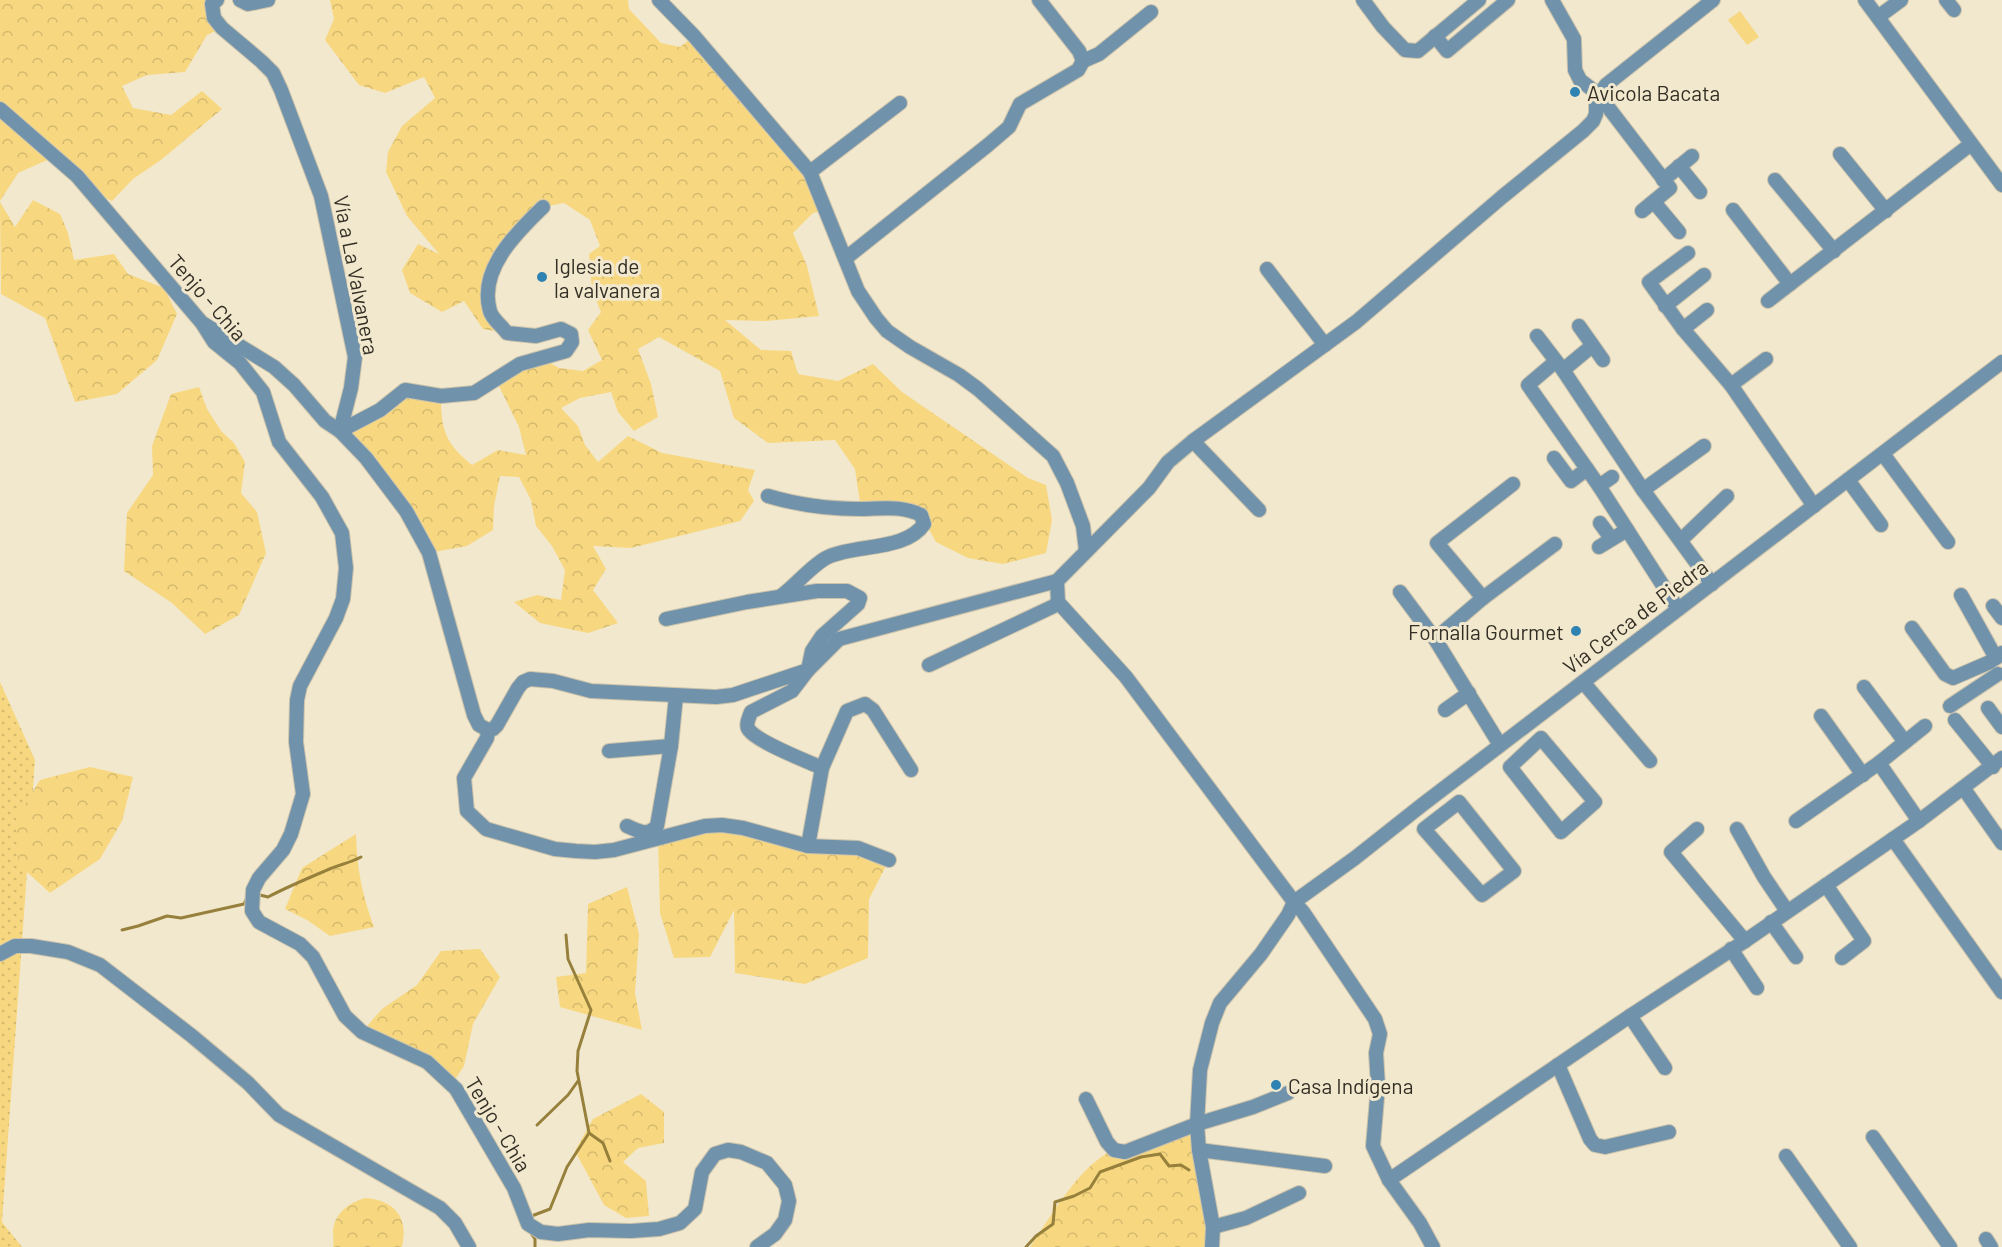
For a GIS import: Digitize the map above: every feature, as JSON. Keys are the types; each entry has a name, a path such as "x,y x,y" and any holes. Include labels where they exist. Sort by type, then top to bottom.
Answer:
{"street":[{"name":"Vía a La Valvanera","path":"217,0 212,4 214,18 222,28 261,60 273,73 282,90 321,196 355,357 351,388 340,431"},
{"path":"240,0 248,4 268,0"},
{"path":"659,0 694,36 810,172 858,291 887,331 978,389 1053,456 1067,483 1083,526 1086,552"},
{"path":"1363,0 1383,27 1406,50 1418,51 1479,0"},
{"path":"1435,36 1448,51 1508,0"},
{"path":"1552,0 1574,39 1575,70 1580,80 1598,94 1670,188 1648,206 1679,232"},
{"path":"822,768 773,746 749,730 747,723 751,712 792,691 808,670 839,639 1057,581 1149,488 1168,462 1192,441 1356,322 1502,196 1583,131 1593,121 1598,94 1606,85 1713,0"},
{"path":"1865,0 2002,185"},
{"path":"1878,17 1901,0"},
{"path":"1046,3 1079,51 1083,61"},
{"path":"846,258 1009,127 1020,104 1078,70 1083,61 1099,54 1151,12"},
{"path":"810,172 900,103"},
{"name":"Tenjo - Chia","path":"0,109 77,176 202,323 214,342 240,363 263,392 279,442 321,497 342,533 346,568 343,599 336,618 300,686 297,700 296,742 303,794 284,850 259,878 253,890 252,911 259,922 300,944 314,957 345,1016 362,1032 427,1062 456,1089 514,1188 528,1224 541,1232 558,1234 589,1230 659,1229 680,1223 695,1209 702,1172 715,1154 728,1149 767,1163 785,1185 789,1201 785,1220 775,1234 757,1247"},
{"path":"1768,301 1971,144"},
{"path":"1840,154 1886,212"},
{"path":"1663,180 1692,156"},
{"path":"1679,166 1700,192"},
{"path":"1775,180 1834,251"},
{"path":"340,431 380,410 405,390 441,396 474,393 520,364 566,351 572,342 571,334 561,329 536,336 507,333 490,313 487,292 491,272 519,230 543,207"},
{"path":"1733,210 1790,284"},
{"path":"1688,253 1649,282 1683,329 1731,385 1814,506"},
{"path":"1267,269 1325,345"},
{"path":"1665,306 1704,275"},
{"path":"1683,329 1707,310"},
{"path":"202,323 274,367 294,385 325,421 340,431 366,458 406,511 429,553 474,715 479,725 488,730 493,729 518,688 523,682 530,680 553,681 591,690 716,697 733,695 808,670"},
{"path":"1579,326 1603,360"},
{"path":"1537,336 1643,490 1712,584"},
{"path":"1592,346 1528,385 1599,486 1678,609"},
{"path":"1731,385 1766,360"},
{"name":"Vía Cerca de Piedra","path":"1294,902 1355,858 2002,362"},
{"path":"1192,441 1259,510"},
{"path":"1643,490 1704,446"},
{"path":"1883,453 1948,542"},
{"path":"1554,458 1571,481 1587,470"},
{"path":"1599,486 1612,477"},
{"path":"1848,480 1881,525"},
{"path":"1483,598 1437,543 1513,484"},
{"path":"768,496 810,506 861,509 890,507 916,512 921,515 924,524 919,531 894,543 849,550 826,557 778,598"},
{"path":"1681,540 1727,496"},
{"path":"1600,523 1611,538"},
{"path":"1083,526 1100,538"},
{"path":"1599,547 1611,538 1627,531"},
{"path":"1435,639 1483,598 1555,544"},
{"path":"1057,581 1058,602 1126,677 1303,912 1375,1018 1380,1034 1376,1053 1378,1086 1373,1146 1389,1180 1420,1222 1433,1247"},
{"path":"666,619 747,602 817,591 847,591 860,598 858,604 822,636 812,651 808,670"},
{"path":"1400,592 1435,639 1500,745"},
{"path":"1961,595 1998,665"},
{"path":"929,665 1054,606 1058,602"},
{"path":"1993,606 2002,618"},
{"path":"1912,628 1945,674 1953,678 1998,665"},
{"path":"1950,706 1998,665"},
{"path":"1583,682 1650,761"},
{"path":"1864,687 1905,742"},
{"path":"1445,710 1469,693"},
{"path":"627,826 645,834 652,832 657,826 671,746 676,696"},
{"path":"808,846 822,768 847,711 865,704 873,710 911,770"},
{"path":"1988,708 2002,727"},
{"path":"1821,716 1863,775"},
{"path":"1389,1180 1630,1016 1745,941 1919,821 1997,762 1955,720"},
{"path":"1796,821 1863,775 1925,726"},
{"path":"488,730 487,738 464,778 467,811 486,829 555,849 595,852 614,850 705,826 722,825 743,828 808,846 858,848 889,860"},
{"path":"1520,730 1533,745"},
{"path":"1541,738 1595,802 1561,832 1510,767 1533,745 1541,738"},
{"path":"609,751 671,746"},
{"path":"1879,763 1919,821"},
{"path":"1964,789 2002,843"},
{"path":"1428,800 1441,815"},
{"path":"1459,802 1514,871 1482,895 1424,829 1441,815 1459,802"},
{"path":"1697,829 1671,852 1745,941"},
{"path":"1737,829 1764,877 1787,911"},
{"path":"1893,839 2002,992"},
{"path":"1826,885 1864,941 1842,958"},
{"path":"1212,1247 1213,1227 1199,1150 1197,1124 1200,1070 1212,1023 1220,1003 1261,954 1288,915 1294,902"},
{"path":"1771,922 1796,957"},
{"path":"0,954 15,946 31,946 68,952 100,965 232,1069 279,1115 440,1208 455,1223 469,1247"},
{"path":"1731,949 1758,988"},
{"path":"1630,1016 1665,1068"},
{"path":"1558,1065 1590,1139 1595,1145 1605,1147 1669,1132"},
{"path":"1086,1099 1107,1142 1114,1150 1125,1152 1197,1124 1288,1094"},
{"path":"1873,1137 1950,1247"},
{"path":"1199,1150 1325,1166"},
{"path":"1786,1156 1850,1247"},
{"path":"1213,1227 1246,1218 1299,1193"}],"green space":[{"path":"0,0 217,0 222,28 207,35 185,72 147,75 122,86 133,108 171,115 202,91 222,109 161,160 133,179 112,201 99,195 54,157 18,173 0,201"},
{"path":"330,0 628,0 629,9 661,43 680,47 694,36 810,172 826,210 813,213 793,233 807,266 819,316 766,321 725,320 761,350 791,351 798,374 838,381 873,364 902,392 1028,478 1046,485 1052,520 1046,553 1003,564 968,558 936,542 921,515 861,509 855,469 835,440 768,443 734,418 720,371 659,337 638,349 651,384 658,417 634,431 618,412 611,392 580,398 561,408 578,426 585,445 598,462 628,436 662,453 755,470 748,490 754,501 740,521 631,548 593,546 606,569 593,590 618,623 588,633 540,623 514,602 537,595 561,600 565,570 552,546 536,526 531,500 519,477 500,476 494,506 493,530 467,546 429,553 340,431 405,390 441,396 442,418 446,435 456,450 472,465 498,450 526,455 519,427 496,380 541,358 559,368 583,371 602,360 588,330 601,312 592,290 589,254 600,246 590,220 564,203 543,207 519,230 487,292 507,333 483,329 464,301 442,312 410,293 402,270 418,244 439,254 407,216 386,172 388,152 402,126 435,98 424,77 385,93 359,85 325,40 334,19"},
{"path":"1740,11 1759,37 1747,45 1728,20"},
{"path":"33,200 60,214 68,233 74,260 114,254 128,274 164,288 177,314 157,360 117,394 75,402 45,318 1,294 0,202 15,227"},
{"path":"199,387 207,409 222,432 234,443 245,462 241,493 257,512 266,553 239,615 205,634 172,603 124,571 127,513 153,475 152,446 171,394"},
{"path":"0,682 35,760 2,1222 22,1247 0,1247"},
{"path":"90,767 133,777 122,821 100,859 50,893 18,864 16,818 40,780"},
{"path":"705,826 889,860 869,899 868,958 805,984 735,973 734,910 710,957 674,958 660,913 658,838"},
{"path":"356,834 361,881 374,927 330,936 307,920 285,909 302,868"},
{"path":"627,887 639,934 635,993 642,1030 560,1007 556,977 586,973 588,904"},
{"path":"480,949 500,977 473,1024 464,1066 452,1084 445,1077 362,1032 382,1009 417,985 441,951"},
{"path":"641,1094 664,1112 664,1143 638,1148 623,1162 646,1181 649,1216 626,1218 604,1205 575,1151 593,1119"},
{"path":"1197,1124 1212,1247 1030,1247 1077,1180 1100,1158 1122,1146"},
{"path":"365,1198 384,1202 397,1212 403,1227 402,1247 333,1247 334,1225 339,1214 348,1206"}],"waterway":[{"path":"256,894 268,897 289,886 361,857"},
{"path":"122,930 167,916 181,918 244,904 247,898"},
{"path":"529,1217 550,1209 567,1167 589,1133 577,1071 578,1051 591,1010 568,959 566,935"},
{"path":"537,1125 568,1095 578,1081"},
{"path":"589,1133 603,1143 610,1161"},
{"path":"1026,1247 1036,1236 1053,1224 1055,1202 1090,1188 1100,1172 1141,1157 1160,1154 1169,1166 1181,1165 1189,1170"},
{"path":"530,1232 535,1239 535,1247"}],"place":[{"name":"Avicola Bacata","path":"1575,92"},
{"name":"Iglesia de la valvanera","path":"542,277"},
{"name":"Fornalla Gourmet","path":"1576,631"},
{"name":"Casa Indígena","path":"1276,1085"}]}
